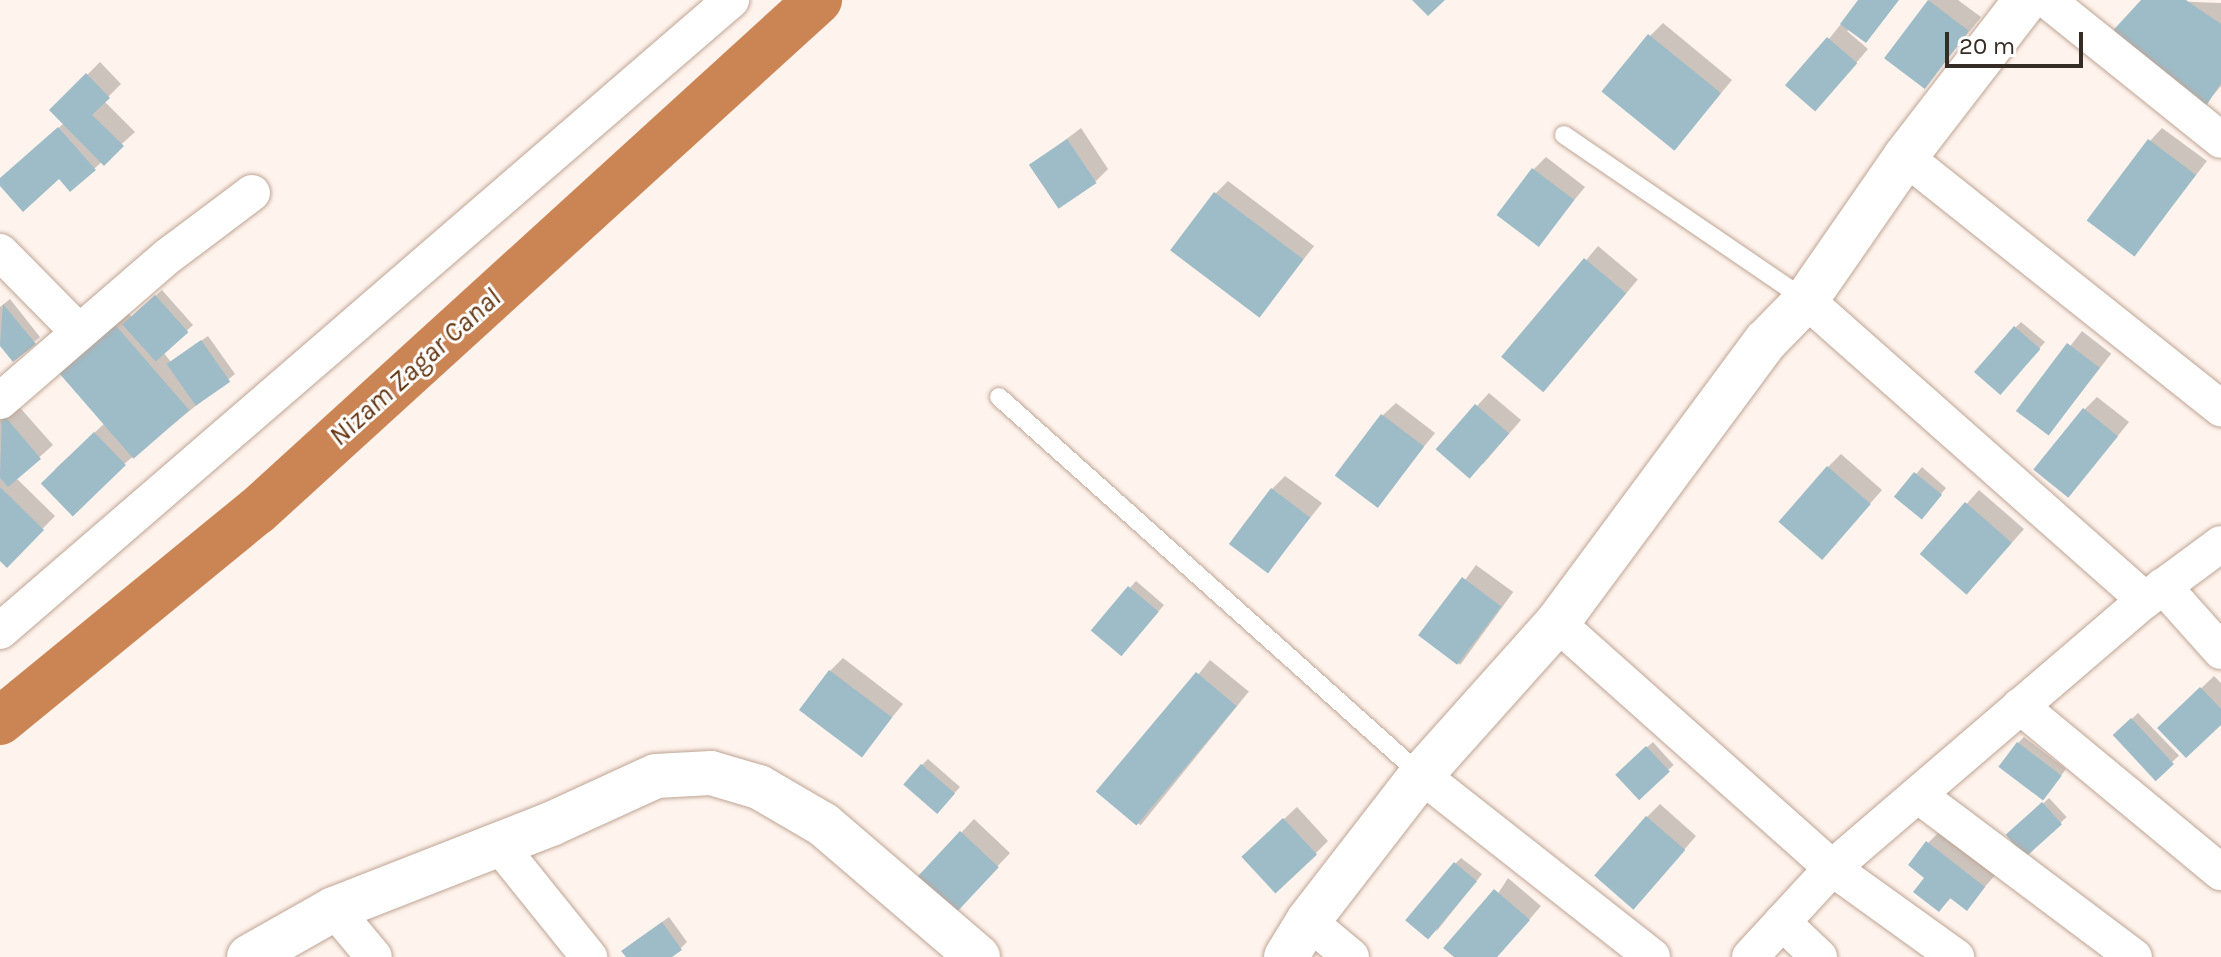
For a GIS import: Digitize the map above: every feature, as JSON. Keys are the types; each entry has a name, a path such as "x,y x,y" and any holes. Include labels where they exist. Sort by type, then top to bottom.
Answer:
{"street":[{"path":"0,631 731,0"},
{"path":"1351,957 1297,939 1421,775 1557,623 1766,341 1806,300 1905,157 2026,0"},
{"path":"2047,0 2221,140"},
{"path":"1905,157 2221,408"},
{"path":"0,401 79,332 252,193"},
{"path":"0,252 79,332"},
{"path":"1806,300 2221,651"},
{"path":"1750,957 1832,868 2154,593 2221,544"},
{"path":"1557,623 1832,868 1956,957"},
{"path":"2020,706 2221,872"},
{"path":"249,957 334,909 499,845 656,776 711,773 759,787 824,825 978,957"},
{"path":"1421,775 1652,957"},
{"path":"1918,795 2134,957"},
{"path":"499,845 589,957"},
{"path":"334,909 374,957"},
{"path":"1782,922 1819,957"}],"lane":[{"path":"1564,135 1806,300"},
{"path":"999,397 1421,775"}],"building":[{"path":"1412,0 1445,0 1428,16"},
{"path":"1858,0 1899,0 1866,43 1840,24"},
{"path":"1928,0 1969,31 1925,89 1884,58"},
{"path":"2141,0 2186,0 2221,24 2221,83 2204,109 2107,37"},
{"path":"1648,34 1721,93 1674,151 1601,92"},
{"path":"1827,37 1857,63 1815,112 1785,85"},
{"path":"86,73 110,98 92,115 124,146 104,166 49,110"},
{"path":"58,127 96,170 70,192 59,179 23,212 0,186 0,178"},
{"path":"1067,139 1097,183 1059,209 1029,165"},
{"path":"2148,139 2196,175 2135,257 2087,220"},
{"path":"1532,168 1574,200 1539,247 1496,215"},
{"path":"1214,192 1303,259 1260,318 1170,250"},
{"path":"1584,258 1626,293 1543,392 1501,357"},
{"path":"155,295 188,332 156,362 122,324"},
{"path":"3,304 36,344 13,362 0,346"},
{"path":"110,319 189,410 134,459 54,368"},
{"path":"2014,326 2040,349 2000,395 1974,372"},
{"path":"201,340 230,382 196,406 167,364"},
{"path":"2067,343 2100,368 2049,436 2016,411"},
{"path":"1475,404 1509,434 1470,479 1436,449"},
{"path":"2083,408 2118,436 2068,498 2033,469"},
{"path":"2,413 41,459 8,487 0,478"},
{"path":"1381,414 1424,446 1378,508 1335,475"},
{"path":"94,432 126,465 73,516 41,483"},
{"path":"1827,466 1871,504 1822,560 1778,522"},
{"path":"1914,472 1942,495 1922,520 1894,497"},
{"path":"0,487 44,530 7,568 0,561"},
{"path":"1271,488 1310,517 1268,573 1229,544"},
{"path":"1965,502 2012,543 1967,595 1920,554"},
{"path":"1462,577 1501,606 1457,665 1418,635"},
{"path":"1128,586 1159,612 1121,656 1091,630"},
{"path":"829,670 892,718 862,757 799,710"},
{"path":"1196,672 1237,706 1136,826 1096,792"},
{"path":"2200,687 2221,709 2221,725 2186,758 2157,728"},
{"path":"2131,718 2174,764 2156,781 2113,735"},
{"path":"2017,742 2062,776 2043,800 1998,767"},
{"path":"1646,746 1670,772 1639,800 1615,775"},
{"path":"921,764 955,794 937,814 903,784"},
{"path":"2042,802 2062,824 2026,857 2006,835"},
{"path":"1646,816 1685,850 1633,910 1594,876"},
{"path":"1283,818 1317,855 1275,893 1241,857"},
{"path":"960,831 999,867 949,921 910,884"},
{"path":"1926,841 1985,887 1967,911 1950,898 1939,912 1913,892 1924,878 1908,865"},
{"path":"1454,862 1477,881 1428,940 1405,920"},
{"path":"1494,889 1530,920 1497,957 1454,957 1443,948"},
{"path":"662,922 682,950 672,957 626,957 621,951"}],"waterway":[{"name":"Nizam Zagar Canal","path":"0,721 257,511 818,0"}]}
